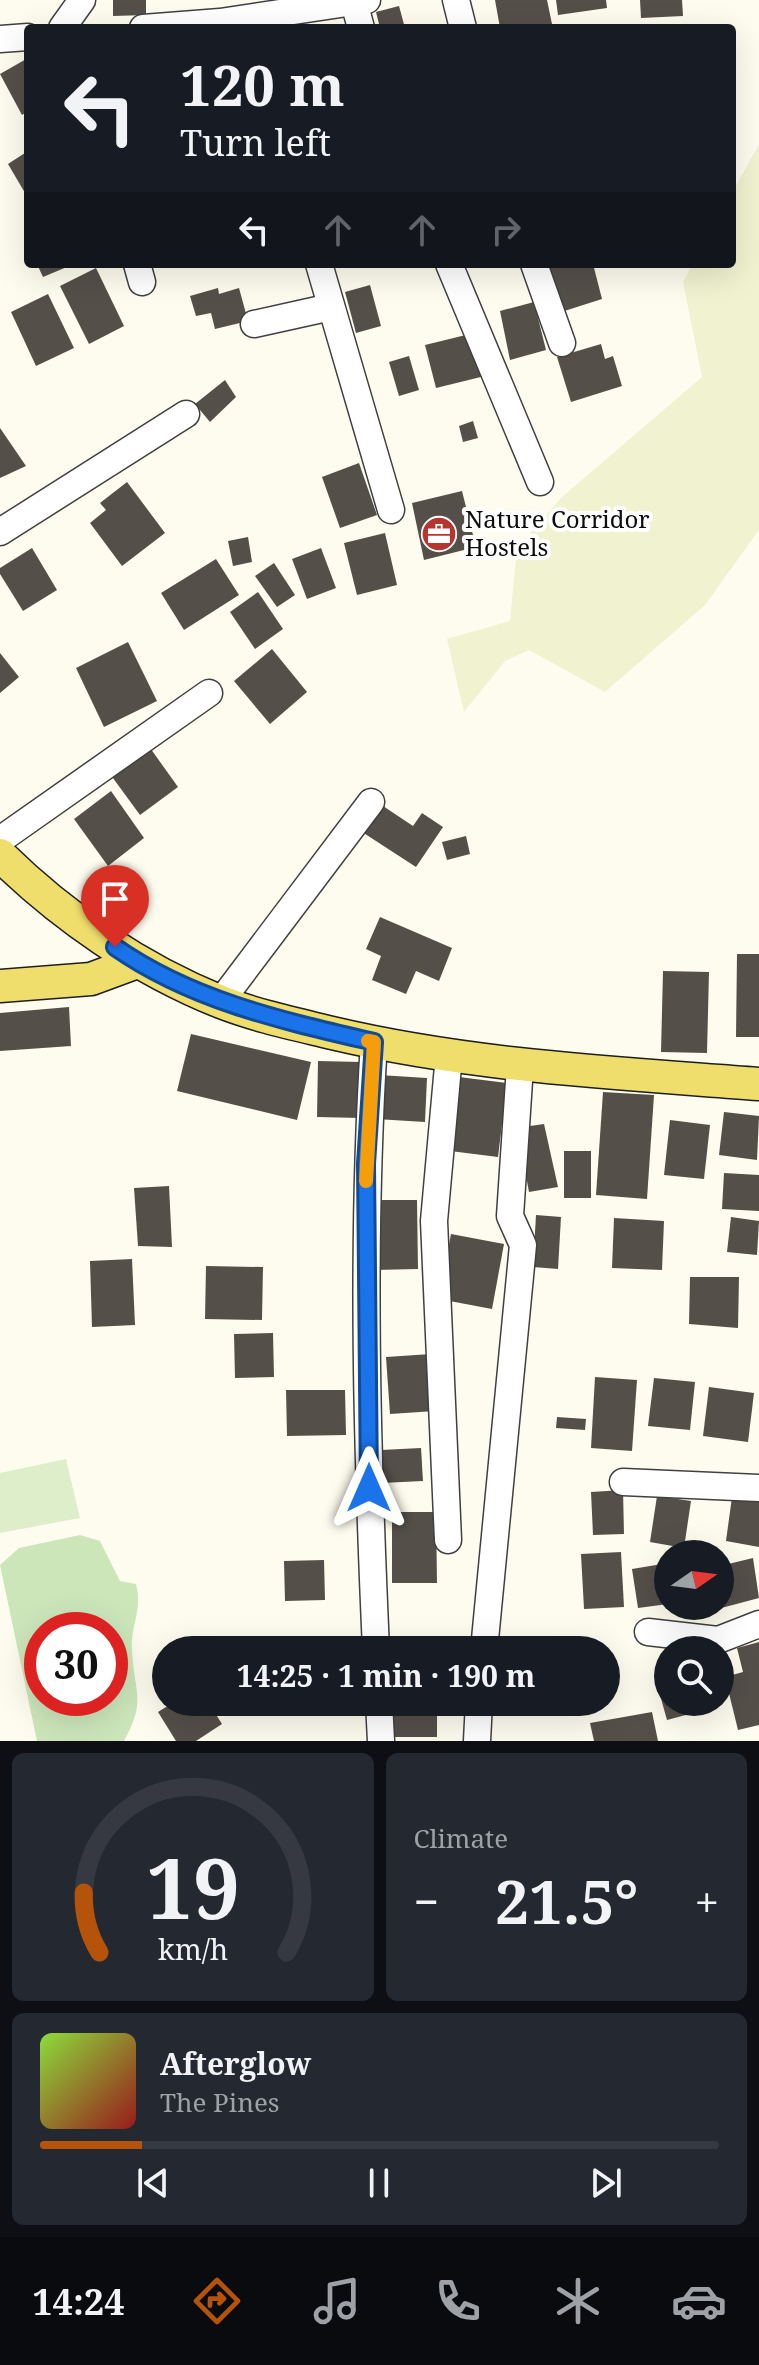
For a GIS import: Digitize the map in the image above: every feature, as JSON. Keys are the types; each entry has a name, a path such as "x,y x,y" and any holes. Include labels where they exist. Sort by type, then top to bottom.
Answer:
{"main road":[{"path":"0,855 50,900 137,962 221,1001 266,1017 374,1042 520,1066 759,1084"},
{"path":"0,986 91,979 137,962"}],"street":[{"path":"65,24 82,0"},
{"path":"456,0 462,24"},
{"path":"228,24 360,1 361,24"},
{"path":"0,39 24,37"},
{"path":"320,268 391,510"},
{"path":"451,268 540,482"},
{"path":"535,268 562,343"},
{"path":"254,324 331,307"},
{"path":"0,532 186,414"},
{"path":"0,840 209,693"},
{"path":"221,1001 371,802"},
{"path":"374,1042 366,1164 369,1488 375,1636"},
{"path":"448,1540 434,1221 449,1055"},
{"path":"485,1636 523,1245 510,1216 520,1066"},
{"path":"623,1482 759,1488"},
{"path":"648,1632 718,1640 759,1624"},
{"path":"380,1716 381,1741"},
{"path":"477,1741 478,1716"}],"green space":[{"path":"759,144 759,530 705,605 605,692 529,650 505,661 464,712 447,639 510,621 517,548 562,497 702,377 683,282 691,268 736,268 736,186"},
{"path":"66,1459 80,1518 0,1533 0,1473"},
{"path":"80,1535 100,1541 120,1581 136,1584 138,1602 132,1642 137,1706 124,1741 37,1741 32,1716 128,1716 128,1612 24,1612 24,1679 0,1565 19,1548"}],"building":[{"path":"113,0 146,0 146,15 113,16"},
{"path":"495,0 547,0 552,24 499,24"},
{"path":"556,0 606,0 607,8 558,15"},
{"path":"640,0 682,0 683,16 641,18"},
{"path":"399,6 404,24 379,24 376,12"},
{"path":"24,60 22,115 0,74"},
{"path":"24,154 24,191 8,164"},
{"path":"39,268 64,268 43,277"},
{"path":"96,268 124,326 89,344 60,286"},
{"path":"541,268 594,268 602,299 555,314"},
{"path":"370,285 381,326 356,333 345,292"},
{"path":"218,288 219,294 239,288 248,321 215,329 211,313 196,316 190,296"},
{"path":"48,294 74,348 36,366 11,312"},
{"path":"534,302 546,350 510,360 500,311"},
{"path":"478,332 489,375 436,388 425,345"},
{"path":"601,344 605,359 613,356 622,386 571,402 557,357"},
{"path":"409,356 419,390 399,396 389,362"},
{"path":"225,380 236,397 210,422 195,404"},
{"path":"473,421 478,438 463,442 459,426"},
{"path":"0,428 26,466 0,478"},
{"path":"359,463 377,515 340,528 322,477"},
{"path":"127,482 165,533 122,566 90,523 106,510 100,503"},
{"path":"462,491 476,547 424,560 412,503"},
{"path":"385,533 397,585 357,595 344,543"},
{"path":"248,537 252,562 233,566 228,541"},
{"path":"32,548 57,590 23,611 0,574 0,568"},
{"path":"321,548 336,588 307,599 292,559"},
{"path":"216,559 239,595 184,630 161,593"},
{"path":"274,563 295,595 277,607 255,576"},
{"path":"258,592 283,629 255,649 230,612"},
{"path":"128,642 157,701 104,727 76,668"},
{"path":"272,649 307,692 270,724 234,681"},
{"path":"0,653 19,677 0,693"},
{"path":"148,745 178,787 140,815 110,774"},
{"path":"111,791 144,838 108,866 74,819"},
{"path":"377,802 413,826 422,813 443,827 416,867 359,830"},
{"path":"466,836 470,854 447,860 442,842"},
{"path":"380,917 452,948 439,981 416,971 406,994 372,980 381,956 366,949"},
{"path":"737,954 759,954 759,1037 736,1037"},
{"path":"663,971 709,972 707,1053 661,1052"},
{"path":"69,1007 71,1046 0,1051 0,1013"},
{"path":"191,1034 311,1062 297,1120 177,1091"},
{"path":"318,1061 361,1062 361,1118 317,1117"},
{"path":"379,1075 427,1078 425,1122 376,1119"},
{"path":"451,1076 507,1083 498,1157 442,1150"},
{"path":"603,1092 654,1095 647,1199 596,1195"},
{"path":"724,1112 759,1116 757,1160 719,1155"},
{"path":"670,1120 710,1125 704,1179 664,1175"},
{"path":"544,1124 558,1187 529,1192 520,1144 523,1127"},
{"path":"564,1151 591,1151 591,1198 564,1198"},
{"path":"724,1173 759,1175 759,1211 722,1209"},
{"path":"169,1186 172,1247 138,1246 134,1188"},
{"path":"373,1200 417,1200 418,1269 374,1270"},
{"path":"536,1215 561,1217 558,1269 533,1267"},
{"path":"731,1217 759,1221 757,1255 727,1252"},
{"path":"614,1218 664,1221 662,1270 612,1268"},
{"path":"451,1234 504,1244 492,1309 439,1299"},
{"path":"132,1259 135,1325 92,1327 90,1261"},
{"path":"206,1266 263,1267 262,1320 205,1319"},
{"path":"690,1277 739,1277 738,1328 689,1324"},
{"path":"273,1333 274,1377 235,1378 234,1334"},
{"path":"431,1354 435,1411 390,1414 386,1357"},
{"path":"595,1377 637,1380 632,1451 591,1448"},
{"path":"654,1378 695,1382 690,1430 648,1426"},
{"path":"709,1387 754,1393 748,1442 703,1436"},
{"path":"286,1390 345,1390 346,1435 287,1436"},
{"path":"557,1417 586,1419 585,1430 556,1428"},
{"path":"421,1448 423,1481 382,1483 381,1450"},
{"path":"623,1490 624,1534 593,1535 591,1492"},
{"path":"657,1496 691,1501 685,1540 650,1542"},
{"path":"732,1497 759,1501 759,1547 726,1540"},
{"path":"392,1512 436,1512 437,1583 392,1583"},
{"path":"621,1552 624,1607 584,1609 581,1554"},
{"path":"753,1558 759,1598 734,1605 734,1563"},
{"path":"324,1560 325,1600 285,1601 284,1561"},
{"path":"654,1565 654,1606 638,1608 632,1569"},
{"path":"759,1642 759,1725 738,1730 734,1714 734,1674 743,1672 737,1648"},
{"path":"652,1712 658,1741 594,1741 590,1723"},
{"path":"160,1716 217,1716 222,1724 196,1741 176,1741"},
{"path":"389,1716 437,1716 437,1737 389,1737"}],"slow traffic":[{"path":"366,1181 374,1042 368,1041"}],"place":[{"name":"Nature Corridor Hostels","path":"439,534"}],"route":[{"path":"115,947 137,962 221,1001 266,1017 374,1042 366,1164 369,1488"}]}
